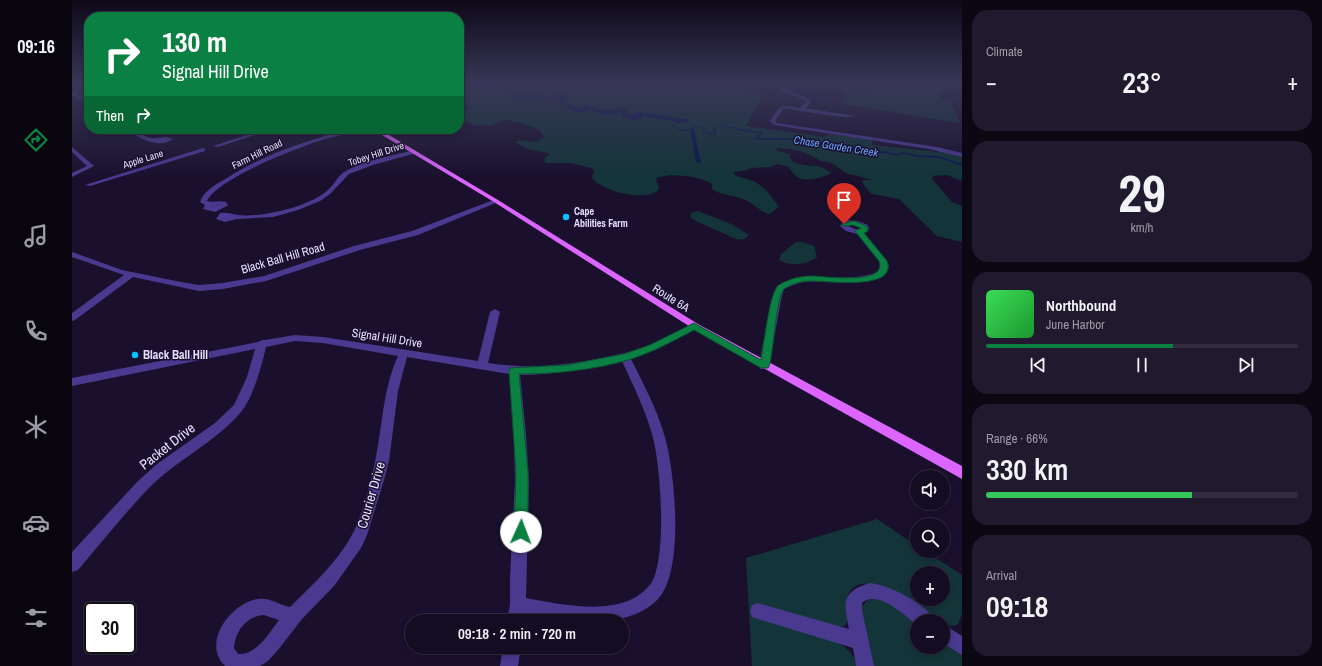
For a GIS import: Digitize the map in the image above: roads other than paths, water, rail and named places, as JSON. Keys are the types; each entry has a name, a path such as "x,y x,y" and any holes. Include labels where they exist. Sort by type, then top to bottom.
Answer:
{"main road":[{"name":"Route 6A","path":"383,134 496,201 694,326 764,366 962,473"}],"street":[{"path":"777,115 773,122 776,124 937,148 962,155"},
{"path":"139,134 149,140"},
{"name":"Apple Lane","path":"88,185 203,150 215,149 218,148 216,146 254,134"},
{"name":"Farm Hill Road","path":"210,204 203,202 209,193 252,165 306,143 339,134"},
{"path":"72,149 91,166 72,175"},
{"name":"Tobey Hill Drive","path":"237,216 266,216 298,208 327,194 332,190 341,177 346,174 376,163 414,152"},
{"name":"Black Ball Hill Road","path":"72,254 120,272 181,285 199,288 228,285 253,281 357,248 415,233 496,201"},
{"path":"764,366 776,300 780,288 797,280 860,280 881,274 885,266 883,261 859,231"},
{"path":"72,318 132,274"},
{"path":"72,309 83,310"},
{"path":"482,366 495,312"},
{"name":"Signal Hill Drive","path":"72,382 262,343 301,338 514,371 539,371 567,368 626,357 654,347 694,326"},
{"name":"Packet Drive","path":"72,564 143,485 162,468 219,426 238,408 253,377 262,343"},
{"name":"Courier Drive","path":"293,616 316,594 360,535 381,463 394,381 398,365 404,353"},
{"path":"518,604 566,614 609,614 639,604 658,587 664,562 668,511 661,444 642,391 626,357"},
{"path":"514,371 522,472 517,614"},
{"path":"865,666 854,604 858,596 865,592 877,591 886,594 916,614"},
{"path":"758,611 860,641"},
{"path":"950,637 961,643"},
{"path":"509,666 511,654"}],"waterway":[{"name":"Chase Garden Creek","path":"624,115 633,118 639,117 636,115"},
{"name":"Chase Garden Creek","path":"647,115 685,121"},
{"name":"Chase Garden Creek","path":"685,121 675,123 672,126 682,130 693,129 694,126 704,128 704,132 715,134 715,131"},
{"name":"Chase Garden Creek","path":"715,131 713,128 717,125 749,131"},
{"name":"Chase Garden Creek","path":"683,130 688,130"},
{"path":"692,130 699,162"},
{"name":"Chase Garden Creek","path":"741,130 762,133 756,138 760,139 803,139 828,147 861,148 871,153 885,152 897,155 904,153 918,156 939,157 962,165"}],"place":[{"name":"Cape Abilities Farm","path":"566,217"},
{"name":"Black Ball Hill","path":"135,355"}]}
